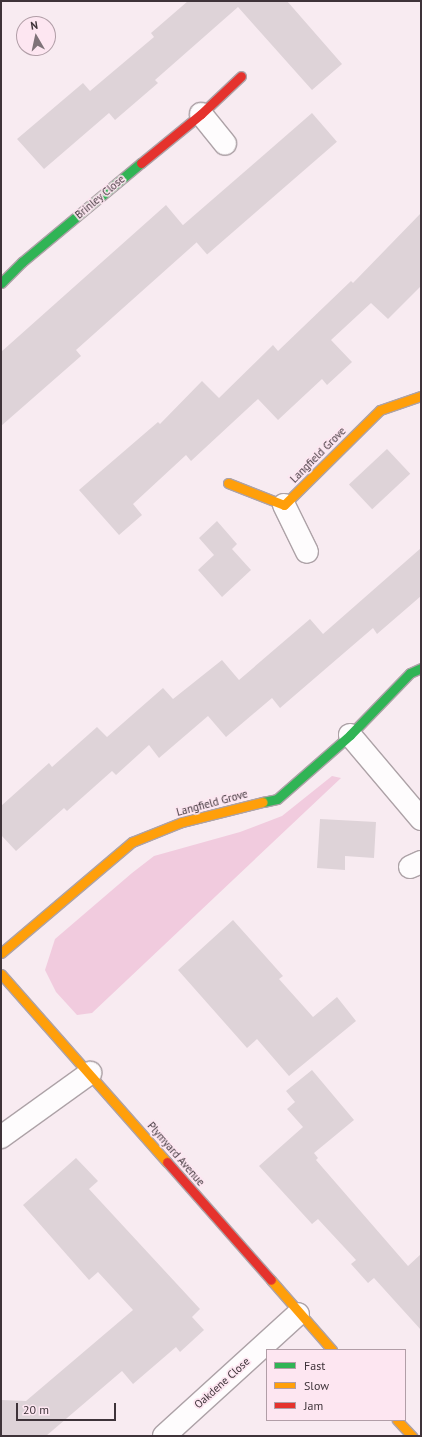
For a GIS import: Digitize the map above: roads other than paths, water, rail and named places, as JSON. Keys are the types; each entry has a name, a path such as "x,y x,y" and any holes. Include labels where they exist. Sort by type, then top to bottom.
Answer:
{"street":[{"name":"Brinley Close","path":"1,284 22,262 201,114 241,76"},
{"path":"201,114 224,144"},
{"name":"Langfield Grove","path":"284,505 380,410 421,396"},
{"path":"228,483 284,505 307,552"},
{"name":"Langfield Grove","path":"1,953 132,842 182,822 277,799 350,734 410,673 421,668"},
{"path":"350,734 421,819"},
{"name":"Plymyard Avenue","path":"1,974 90,1074 298,1314 331,1349"},
{"path":"1,1137 90,1074"},
{"name":"Oakdene Close","path":"164,1436 298,1314"},
{"path":"398,1421 412,1436"}]}
